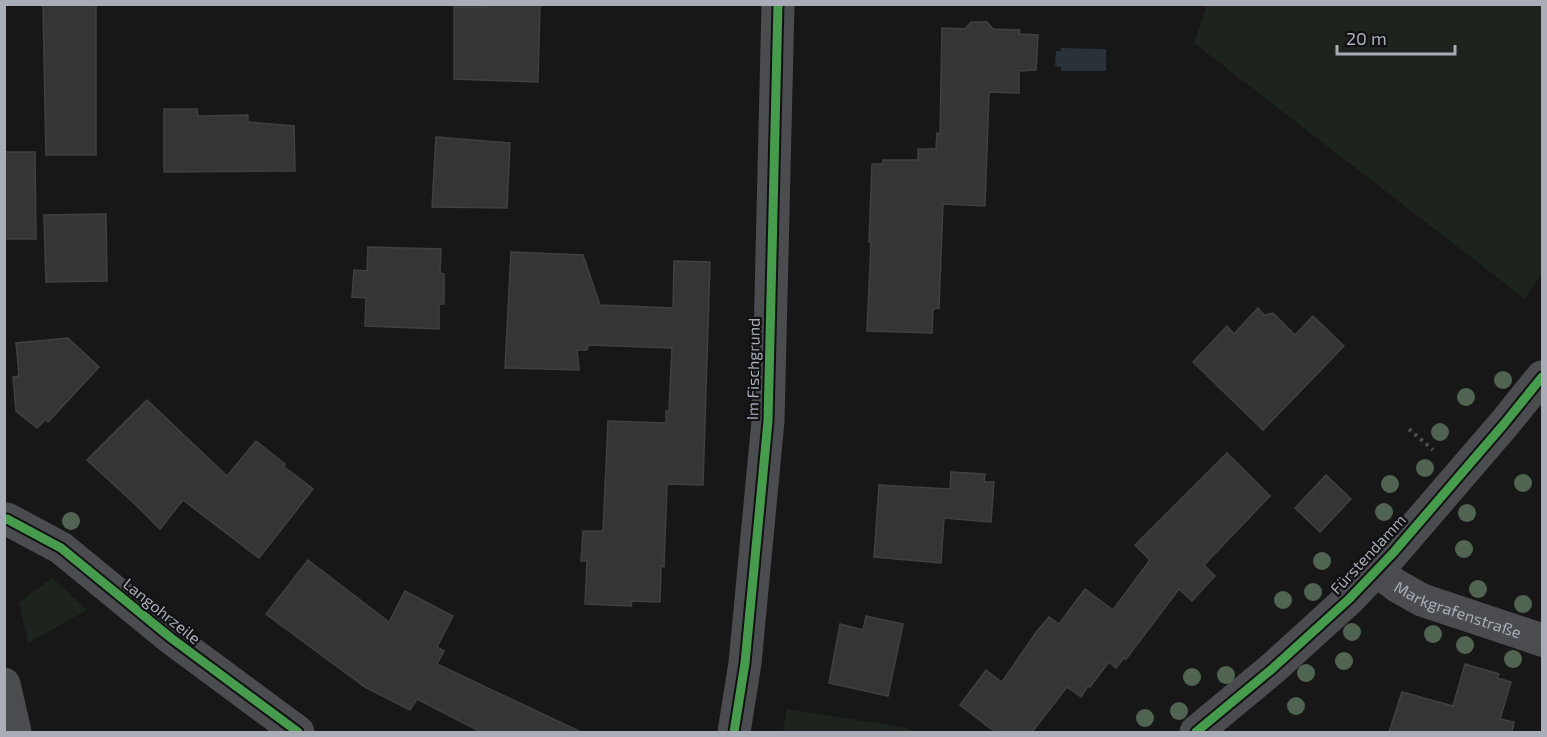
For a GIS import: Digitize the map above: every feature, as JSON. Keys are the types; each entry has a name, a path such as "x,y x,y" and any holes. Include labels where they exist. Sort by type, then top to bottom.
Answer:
{"street":[{"name":"Im Fischgrund","path":"734,732 744,663 768,421 778,4"},
{"name":"Fürstendamm","path":"1196,732 1272,669 1349,599 1504,424 1542,376"},
{"name":"Langohrzeile","path":"4,519 62,548 171,638 298,732"},
{"name":"Markgrafenstraße","path":"1376,570 1397,586 1422,600 1542,640"},
{"path":"4,684 15,732"}],"path":[{"path":"1408,429 1415,435"}],"shaded area":[{"path":"1207,5 1542,5 1542,273 1525,299 1194,43"},
{"path":"1061,48 1106,49 1106,71 1061,71 1061,67 1055,66 1056,51 1061,51"},
{"path":"52,578 87,610 28,643 19,603"},
{"path":"787,709 908,728 913,732 783,732"}],"building":[{"path":"43,4 96,4 96,155 46,155"},
{"path":"485,4 540,4 538,82 454,79 454,7 485,7"},
{"path":"971,22 987,22 993,29 1020,30 1019,34 1038,35 1036,70 1019,71 1019,93 989,92 985,206 943,204 939,308 933,309 932,333 867,331 872,164 883,164 883,160 918,160 918,149 936,149 937,133 940,134 942,28 965,29"},
{"path":"164,109 197,109 198,116 248,115 248,122 294,126 295,171 164,172"},
{"path":"436,137 510,143 507,208 432,207"},
{"path":"4,152 35,152 36,239 4,239"},
{"path":"106,214 107,281 46,282 44,215"},
{"path":"368,247 441,249 440,273 444,274 444,304 439,304 439,329 365,326 366,298 352,297 354,270 367,271"},
{"path":"511,252 583,255 600,305 673,308 674,261 710,262 703,485 667,484 664,567 661,566 660,602 632,601 631,606 585,604 587,561 581,561 583,531 603,531 608,421 666,423 666,411 669,411 672,348 588,345 587,350 577,350 579,370 505,368"},
{"path":"1258,308 1264,315 1273,313 1295,335 1313,316 1344,346 1263,430 1193,362 1227,326 1234,334"},
{"path":"68,338 99,367 48,422 46,419 37,428 16,411 13,377 19,376 16,343"},
{"path":"147,400 227,476 256,441 313,489 259,558 183,500 160,529 87,460"},
{"path":"1227,453 1270,496 1204,565 1215,576 1192,601 1179,589 1126,659 1124,658 1116,668 1109,662 1081,697 1067,687 1032,732 995,732 960,705 986,670 1002,682 1049,617 1059,624 1085,589 1113,610 1150,560 1135,545"},
{"path":"951,472 985,474 984,482 994,482 991,522 944,518 941,563 874,557 879,485 950,489"},
{"path":"1326,475 1351,499 1320,532 1295,508"},
{"path":"308,560 389,622 405,591 453,616 437,647 444,651 437,664 581,732 481,732 417,699 410,710 365,687 266,614"},
{"path":"866,616 903,624 888,696 829,683 840,624 863,630"},
{"path":"1465,664 1499,674 1497,678 1511,682 1500,719 1514,722 1512,732 1389,732 1402,692 1453,706"}],"cycle path":[{"path":"734,732 745,663 768,421 778,4"},
{"path":"1196,732 1272,669 1349,599 1393,553 1542,377"},
{"path":"4,519 61,548 171,638 298,732"}]}
